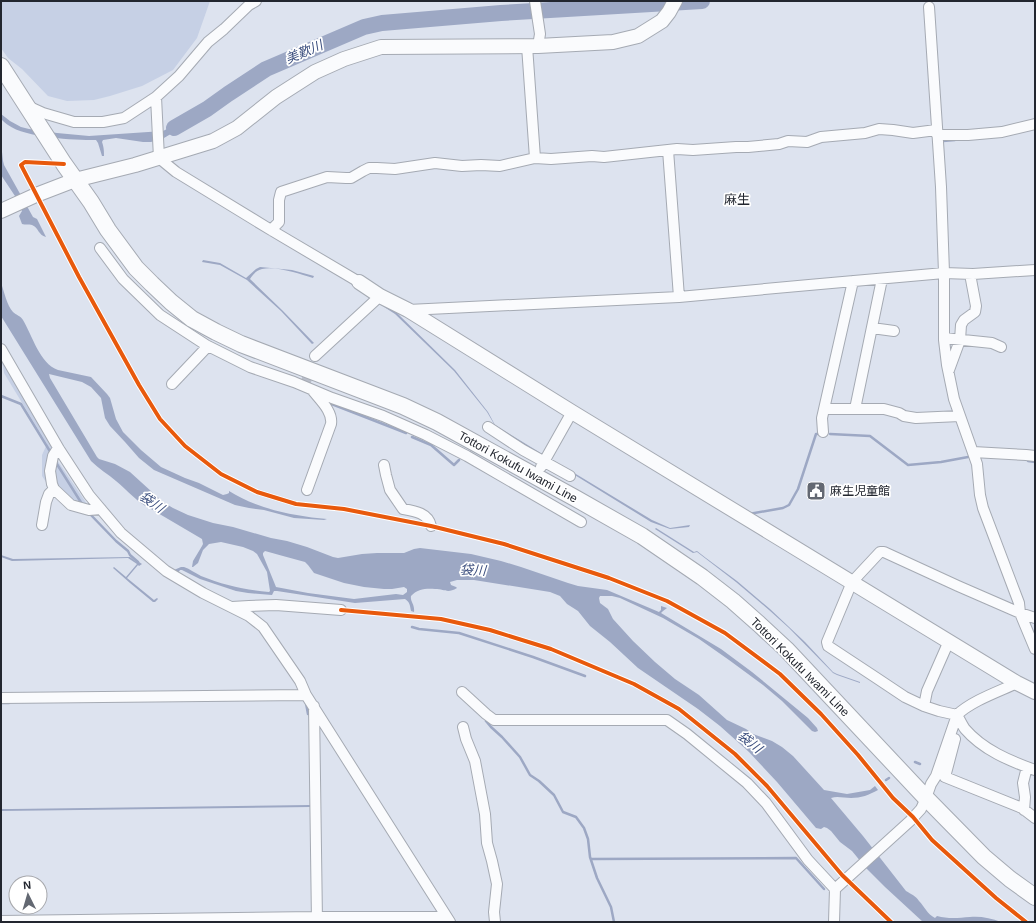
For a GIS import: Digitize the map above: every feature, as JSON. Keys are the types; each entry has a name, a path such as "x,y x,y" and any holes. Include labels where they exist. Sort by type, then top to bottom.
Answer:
{"main road":[{"name":"Tottori Kokufu Iwami Line","path":"1,66 60,159 91,202 108,230 136,268 171,302 192,318 241,344 403,406 437,422 642,536 702,577 759,624 786,649 926,798 984,856 1010,879 1035,897"}],"street":[{"path":"32,115 32,108 43,113 74,122 103,122 124,118 156,97 179,76 208,42 249,5 256,1"},
{"path":"535,1 535,158"},
{"path":"1,211 30,197 75,180 135,165 213,141 237,128 276,97 315,72 344,59 381,47 535,42 613,42 638,36 662,21 675,1"},
{"path":"929,7 941,187 944,274 944,338 949,372 954,399 977,464 982,508 1019,603 1020,613 1035,649"},
{"path":"156,97 159,158 176,172 380,296 408,310 572,412 1017,683 1035,692"},
{"path":"271,230 279,222 279,200 281,192 328,177 351,178 369,168 395,169 435,163 462,166 500,166 535,158 551,159 592,156 604,157 677,149 693,150 748,147 779,144 788,141 807,142 821,136 865,133 879,129 913,133 968,135 1002,132 1035,124"},
{"path":"668,150 679,297"},
{"path":"100,248 123,279 160,315 208,346 250,367 383,416 426,435 529,488 581,522"},
{"path":"408,310 679,297 944,274 1035,270"},
{"path":"949,372 960,340 961,325 964,320 975,312 976,306 970,274"},
{"path":"855,409 882,279"},
{"path":"823,432 822,418 853,281"},
{"path":"315,356 380,296"},
{"path":"872,328 894,332"},
{"path":"944,338 992,343 1001,347"},
{"path":"172,384 208,346"},
{"path":"1,349 58,448 100,509 121,533 166,571 230,608 248,616 263,627 300,681 306,695 448,919"},
{"path":"307,490 332,419 312,390"},
{"path":"824,409 884,409 904,416 916,418 960,416"},
{"path":"542,464 572,412"},
{"path":"488,427 542,464 570,476"},
{"path":"58,448 53,456 50,471 54,489 71,505 89,510 100,509"},
{"path":"973,452 1026,454 1035,456"},
{"path":"384,465 390,490 403,509 416,511 425,516 430,520 431,526"},
{"path":"42,525 46,502 49,494 54,489"},
{"path":"1024,810 1025,797 1023,783 1031,768 986,748 964,728 957,715 924,706 905,697 828,646 827,642 852,582 880,552 884,552 958,586 1035,618"},
{"path":"230,608 276,605 341,610"},
{"path":"924,706 927,691 949,641"},
{"path":"835,889 910,821 921,809 931,784 936,776 957,715 973,704 1017,683"},
{"path":"462,692 494,720 667,720 687,734 747,783 766,803 808,860 835,889 834,922"},
{"path":"1,698 306,695"},
{"path":"314,706 317,920"},
{"path":"957,715 957,734 945,777 1024,810 1035,818"},
{"path":"463,727 475,761 485,814 486,843 497,884 494,912 495,922"},
{"path":"1,921 448,919"}],"shaded area":[{"path":"1,1 210,1 197,38 173,70 142,86 110,96 94,100 67,101 48,96 22,69 8,58 1,48"},
{"path":"1,353 55,447 50,488 42,476 42,455 47,444 4,373"},
{"path":"55,457 87,504 75,505 56,488 53,473"}],"water":[{"path":"1,114 21,127 29,129 89,136 163,131 191,116 194,120 164,138 151,142 116,138 103,140 104,156 102,156 96,140 63,139 26,133 7,124 1,119"},
{"path":"1,148 4,165 33,217 37,219 46,237 41,235 32,225 22,224 19,216 22,211 15,196 1,175"},
{"path":"203,260 220,263 246,278 260,267 292,270 314,276 313,278 288,271 268,268 258,270 250,279 314,343 312,344 281,311 247,280 220,265 202,262"},
{"name":"袋川","path":"1,283 7,302 14,313 22,319 46,362 58,370 91,377 110,398 116,419 123,432 161,467 223,495 229,493 229,491 252,503 276,511 327,519 294,518 264,510 235,505 154,470 139,458 110,426 105,418 101,398 91,387 82,382 49,374 97,457 130,472 163,502 188,515 213,523 287,541 338,558 362,554 404,553 420,548 471,554 501,561 578,586 607,590 659,612 661,610 661,606 667,608 661,613 721,649 752,672 808,718 818,731 812,731 782,701 763,685 699,639 663,618 620,598 600,596 599,598 600,603 608,609 613,619 655,662 675,679 699,695 727,720 782,747 793,756 824,790 847,794 870,790 875,786 878,790 862,797 831,798 906,891 913,895 932,916 935,918 937,916 945,918 982,917 1001,922 923,922 885,887 852,851 840,842 831,831 824,827 821,829 816,828 749,752 698,709 638,668 590,626 578,611 567,604 560,596 550,592 474,580 457,580 450,582 451,585 457,588 451,591 425,589 419,590 413,594 411,598 414,612 411,611 409,603 405,599 355,603 277,591 274,591 272,595 248,593 236,591 200,579 182,570 178,573 174,570 184,567 201,576 235,587 270,591 267,572 257,554 243,547 221,542 209,544 203,550 198,563 192,567 193,561 203,544 202,539 142,504 91,461 1,316","holes":["265,551 305,562 314,573 344,583 384,589 404,587 407,589 407,592 403,595 396,594 354,599 276,587 263,555"]},
{"path":"381,303 397,313 455,370 488,412 495,425 544,455 543,457 490,424 494,424 487,412 454,371 395,314 381,305"},
{"path":"566,468 652,520 670,528 690,525 689,527 670,529 651,522 565,469"},
{"path":"656,528 694,552 697,551 737,581 805,642 833,672 860,683 833,673 789,628 736,582 697,552 693,553 655,529"},
{"path":"1,555 13,559 130,557 142,564 139,566 138,565 127,578 154,600 157,598 158,599 153,602 113,568 114,567 126,577 137,564 128,558 12,561 1,557"},
{"path":"310,805 310,807 1,811 1,809"}],"waterway":[{"name":"美歎川","path":"174,128 207,109 266,69 364,27 382,23 501,13 702,1"},
{"path":"943,141 955,140"},
{"path":"1,396 21,404 51,453"},
{"path":"329,403 406,433"},
{"path":"749,514 783,508 789,505 798,489 817,434"},
{"path":"830,434 870,436 908,465 941,462 968,457"},
{"path":"412,437 431,445 454,465 459,460"},
{"path":"55,461 82,504"},
{"path":"1028,461 1035,462"},
{"path":"89,513 138,562"},
{"path":"412,627 459,633 585,676"},
{"path":"1,703 9,703"},
{"path":"306,703 308,714"},
{"path":"486,721 520,757 530,775 554,795 563,812 576,817 584,828 588,839 590,857 597,878 611,907 614,922"},
{"path":"915,762 920,764"},
{"path":"592,859 796,858 824,889"}],"tunnel":[{"path":"304,387 315,356"}],"cycle path":[{"path":"64,164 25,162 21,165 79,277 139,385 160,419 185,446 221,474 257,492 296,504 344,509 431,526 504,544 609,578 667,601 725,633 780,674 821,714 858,755 893,798 913,817 932,840 996,898 1026,922"},
{"path":"341,610 441,619 490,630 551,649 634,684 679,709 735,754 767,786 842,875 891,922"}],"place":[{"name":"麻生児童館","path":"816,491"}],"district":[{"name":"麻生","path":"737,199"}]}
